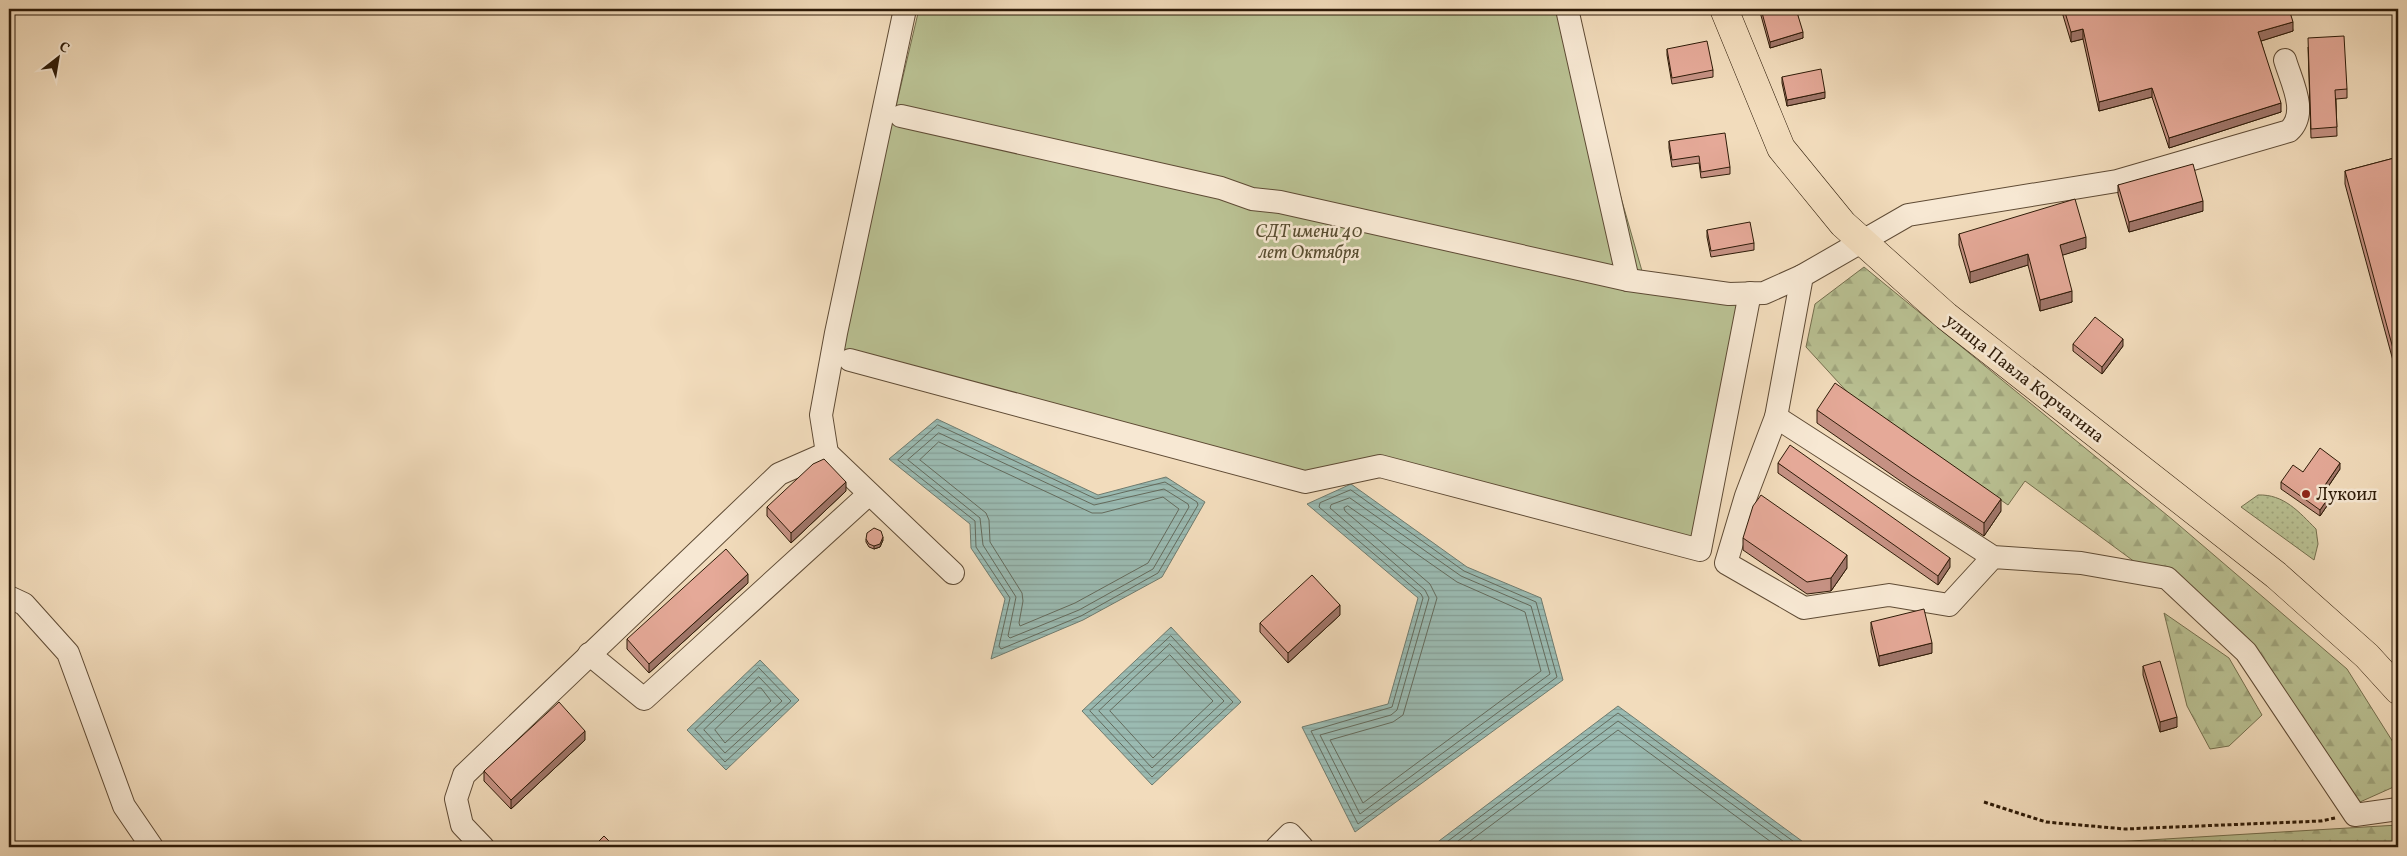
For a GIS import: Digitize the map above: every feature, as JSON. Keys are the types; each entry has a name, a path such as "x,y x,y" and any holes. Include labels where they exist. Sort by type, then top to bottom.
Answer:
{"main road":[{"name":"улица Павла Корчагина","path":"1724,9 1781,148 1843,224 1946,316 2276,575 2397,685"}],"street":[{"path":"905,9 836,333 821,415 826,453 953,573"},
{"path":"1567,9 1628,280"},
{"path":"902,116 1221,188 1252,199 1280,202 1628,280 1729,294 1764,293 1802,276 1908,215 2117,181 2289,131 2296,122 2299,110 2285,60"},
{"path":"1802,276 1776,418 1746,496 1726,563 1804,608 1889,595 1949,605 1993,557"},
{"path":"850,360 1304,482 1380,466 1700,550 1750,293"},
{"path":"1776,418 1993,557 2081,563 2167,578 2246,652 2355,815 2398,809"},
{"path":"483,847 462,825 456,799 464,775 778,474 826,453"},
{"path":"589,654 644,700 869,494"},
{"path":"9,598 24,604 68,653 124,806 152,847"},
{"path":"1277,847 1290,834 1302,847"}],"path":[{"path":"1984,802 2046,822 2126,829 2321,821 2355,815"}],"green space":[{"name":"СДТ имени 40 лет Октября","path":"919,9 1567,9 1642,271 1748,288 1700,550 1380,466 1305,482 837,356"},
{"path":"1864,267 2173,520 2347,669 2398,750 2398,785 2360,802 2261,655 2025,481 2008,505 1850,395 1806,347 1815,304"},
{"path":"2258,495 2267,495 2290,505 2316,529 2318,544 2314,560 2241,507"},
{"path":"2164,613 2229,658 2262,715 2229,746 2210,749 2187,706"},
{"path":"2398,825 2398,847 2032,847"}],"water":[{"path":"937,419 1098,495 1166,477 1205,502 1162,577 1083,620 991,659 1005,599 971,548 970,524 889,459"},
{"path":"1351,484 1467,567 1541,598 1563,680 1355,832 1302,727 1388,704 1418,598 1307,504"},
{"path":"1171,627 1241,702 1152,785 1082,711"},
{"path":"760,660 799,700 726,770 687,730"},
{"path":"1618,706 1810,847 1431,847"}],"building":[{"path":"1761,9 1796,9 1803,32 1770,42"},
{"path":"2064,9 2289,9 2293,22 2258,32 2281,103 2169,138 2152,88 2099,102 2083,29 2071,32"},
{"path":"2344,36 2347,89 2335,90 2337,127 2311,129 2308,38"},
{"path":"1707,41 1713,70 1672,78 1667,49"},
{"path":"1821,69 1825,92 1787,100 1782,77"},
{"path":"1725,133 1730,167 1701,172 1699,156 1672,160 1669,141"},
{"path":"2398,157 2398,367 2345,171"},
{"path":"2193,164 2203,201 2129,222 2118,185"},
{"path":"2075,199 2086,237 2060,245 2072,291 2040,300 2028,254 1970,272 1959,234"},
{"path":"1750,222 1754,243 1711,251 1707,230"},
{"path":"2095,317 2123,339 2102,367 2073,344"},
{"path":"1835,383 2001,499 1984,523 1817,410"},
{"path":"1790,445 1950,558 1938,576 1778,463"},
{"path":"2320,448 2340,463 2323,488 2331,494 2320,510 2281,482 2293,465 2303,472"},
{"path":"824,459 846,482 791,533 767,507 813,464"},
{"path":"1761,495 1847,555 1831,578 1807,582 1743,538 1753,506"},
{"path":"874,528 881,531 883,537 880,544 874,546 869,544 866,539 867,533"},
{"path":"726,549 748,574 649,664 627,639"},
{"path":"1312,575 1340,605 1288,653 1260,623"},
{"path":"1924,609 1932,643 1879,656 1871,622"},
{"path":"2160,661 2177,717 2160,722 2143,666"},
{"path":"559,702 585,731 511,800 484,771"},
{"path":"604,836 615,847 593,847"}],"place":[{"name":"Лукоил","path":"2306,494"}]}
